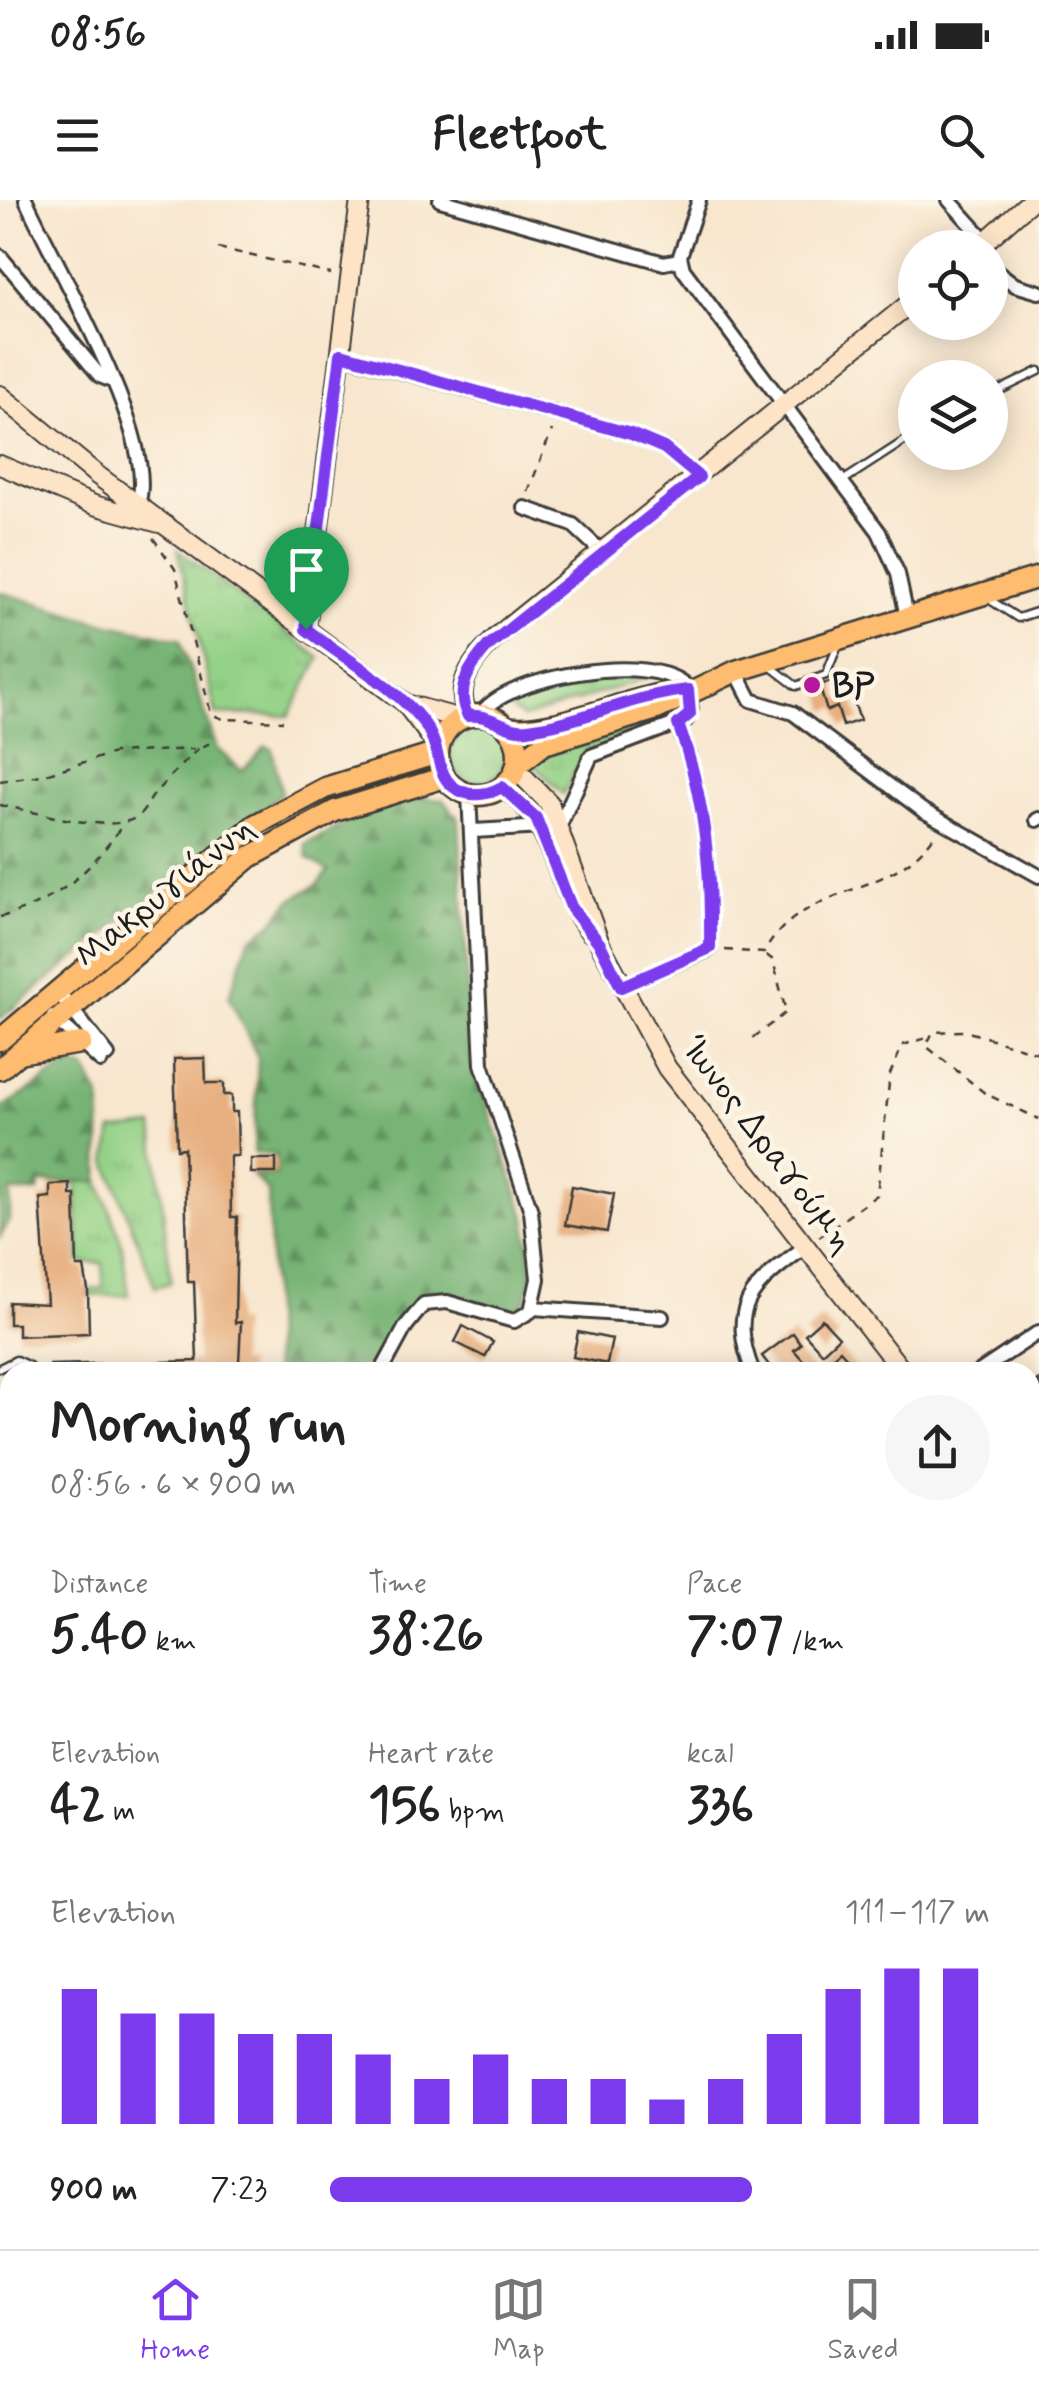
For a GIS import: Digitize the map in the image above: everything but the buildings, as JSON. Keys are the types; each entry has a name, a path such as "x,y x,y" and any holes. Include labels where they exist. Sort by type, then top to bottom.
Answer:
{"main road":[{"path":"688,690 653,693 537,728 506,727 470,717 446,731 439,750 445,777 469,794 486,794 502,787 516,767 544,744 657,709 688,690 736,671 1039,576"},
{"path":"506,727 517,746 516,767"},
{"name":"Μακρυγιάννη","path":"0,1040 223,849 272,814 366,772 439,750"},
{"name":"Μακρυγιάννη","path":"0,1069 211,888 270,845 335,810 445,777"},
{"path":"17,1054 50,1045 81,1043"}],"street":[{"path":"26,200 112,381 142,468 136,511"},
{"path":"306,629 360,200"},
{"path":"440,200 664,262 680,260"},
{"path":"680,260 700,200"},
{"path":"949,200 972,230"},
{"path":"998,230 1032,200"},
{"path":"0,256 104,380 112,381"},
{"path":"680,260 887,547 907,618"},
{"path":"1008,279 1039,292"},
{"path":"470,717 462,694 476,660 501,633 898,313"},
{"path":"341,354 650,442 680,458 699,477"},
{"path":"0,395 136,511"},
{"path":"0,465 136,511 168,526 405,702 439,750"},
{"path":"525,508 573,525 602,552"},
{"path":"405,702 470,717 497,699 606,667 664,672 676,677 688,690 690,714 678,724 591,756 550,827"},
{"path":"736,671 751,700 794,713 889,787 1039,876"},
{"path":"621,987 710,948 708,839 696,770 678,724"},
{"path":"516,767 548,800 550,827"},
{"path":"502,787 550,827"},
{"path":"386,1362 424,1304 447,1302 507,1322 524,1317 533,1308 538,1264 531,1211 482,1064 474,830 469,794"},
{"path":"474,830 550,827"},
{"name":"Ίωνος Δραγούμη","path":"550,827 621,987 668,1068 895,1362"},
{"path":"49,998 64,1014 104,1058 81,1043 49,998"},
{"path":"749,1362 744,1341 746,1300 763,1278 805,1247"},
{"path":"533,1308 662,1317"},
{"path":"995,1362 1039,1332"}],"lane":[{"path":"1008,386 1039,371"},
{"path":"841,482 898,445"},
{"path":"982,595 1018,618 1039,612"},
{"path":"765,662 796,686 826,675 840,640"}],"path":[{"path":"218,248 352,279"},
{"path":"525,508 532,476 545,453 557,414"},
{"path":"136,511 175,569 211,714 224,719 283,721"},
{"path":"0,781 42,776 114,754 183,753 210,743"},
{"path":"0,806 71,816 92,826 125,822 141,816 153,795 199,748"},
{"path":"0,917 38,907 71,885 102,855 125,822"},
{"path":"764,953 776,929 792,916 912,862 944,822"},
{"path":"710,948 764,953 773,960 786,1012 753,1038"},
{"path":"805,1247 878,1194 890,1074 903,1044 927,1038 940,1029 966,1031 1039,1053"},
{"path":"927,1038 929,1051 986,1094 1039,1119"}],"green space":[{"path":"178,550 320,658 289,716 216,714"},
{"path":"0,592 96,621 180,639 217,749 242,771 266,746 272,749 282,793 0,1019"},
{"path":"607,673 650,677 523,718 506,706"},
{"path":"662,718 667,720 660,726 586,750 563,794 534,765 538,758"},
{"path":"478,726 498,734 506,754 498,774 478,782 458,774 450,754 458,734"},
{"path":"421,798 444,800 459,820 471,1059 526,1217 532,1274 524,1304 508,1312 442,1291 422,1295 396,1328 378,1362 274,1362 268,1191 252,1175 276,1175 276,1155 254,1153 258,1058 229,997 249,939 271,924 291,900 318,884 328,871 307,857 305,844 365,814"},
{"path":"69,1064 86,1069 101,1099 99,1181 40,1183 38,1192 10,1192 10,1219 0,1237 0,1110"},
{"path":"153,1126 171,1279 170,1283 155,1287 107,1162 112,1131"},
{"path":"99,1181 121,1241 129,1295 88,1296 88,1290 103,1288 103,1263 80,1262 76,1182"}],"place":[{"name":"BP","path":"812,685"}],"route":[{"path":"341,354 631,434 680,458 699,477 488,646 465,680 462,698 468,716 488,716 520,730 653,693 688,690 690,714 678,724 696,770 708,839 710,948 621,987 600,944 572,909 542,827 531,809 502,787 478,795 451,785 438,759 439,748 420,718 405,702 306,629 341,354"}]}
